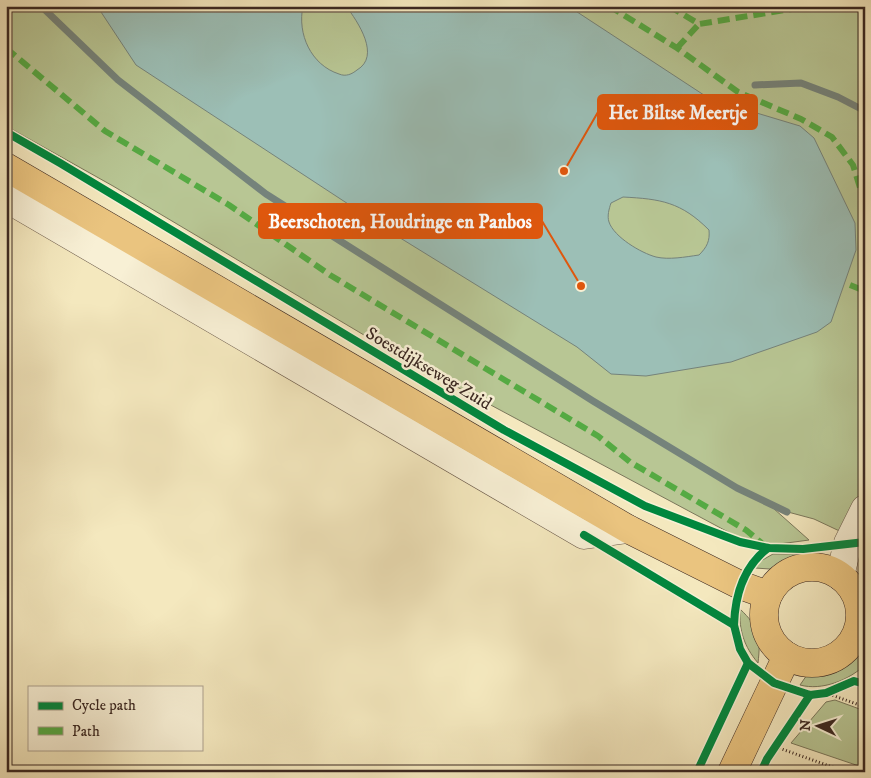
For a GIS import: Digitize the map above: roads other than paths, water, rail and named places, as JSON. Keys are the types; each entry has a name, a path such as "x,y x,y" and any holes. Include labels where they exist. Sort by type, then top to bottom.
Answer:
{"main road":[{"path":"6,167 628,529 735,583 768,595"},
{"path":"799,568 827,569 840,576 850,586 856,598 862,622 853,640 843,651 830,659 816,663 801,662 787,656 776,647 768,635 764,622 764,608 768,595 776,583 786,574 799,568"},
{"path":"732,772 787,656"}],"street":[{"path":"6,198 584,535 628,529"},
{"path":"840,576 848,543 865,509"}],"water":[{"path":"101,6 303,6 302,27 308,47 321,64 329,70 346,75 351,74 364,64 367,48 361,30 346,6 568,6 710,99 800,126 814,138 855,223 856,250 831,322 817,332 731,362 646,376 611,374 577,347 397,236 136,65 101,12","holes":["623,197 660,201 689,213 709,230 707,244 699,255 677,258 661,258 643,252 622,239 609,222 608,215 611,203"]}],"waterway":[{"path":"41,6 118,80 266,194 593,401 737,488 787,512"},
{"path":"755,85 801,83 838,97 865,111"}],"place":[{"name":"Het Biltse Meertje","path":"564,171"},
{"name":"Beerschoten, Houdringe en Panbos","path":"581,286"}]}
